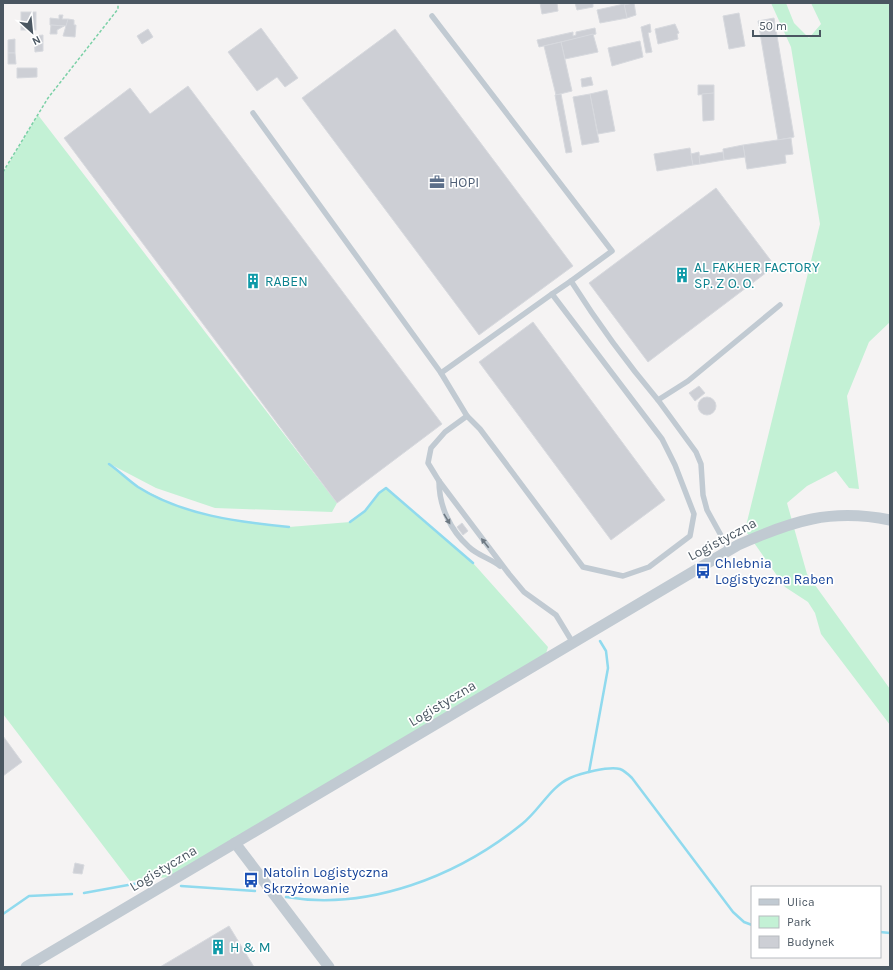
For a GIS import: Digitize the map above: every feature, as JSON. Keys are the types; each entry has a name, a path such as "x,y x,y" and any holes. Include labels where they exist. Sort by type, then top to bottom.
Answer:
{"street":[{"name":"Logistyczna","path":"26,967 729,550 771,530 802,520 850,515 890,520"},
{"path":"235,843 329,967"}],"lane":[{"path":"432,16 532,148 584,211 612,251 441,373"},
{"path":"253,113 441,373 467,416 480,429 583,567 623,576 649,567 690,536 694,514 675,465 662,439 552,294"},
{"path":"571,281 617,348 696,452 702,464 703,495 707,510 729,550"},
{"path":"658,400 688,381 780,305"},
{"path":"467,416 444,432 430,448 428,463 439,481 509,574 524,592 556,615 572,643"},
{"path":"439,481 442,508 448,520 469,548 499,565 509,574"}],"path":[{"path":"3,172 48,98 118,9 118,3"}],"green space":[{"path":"771,3 786,3 794,23 809,38 821,24 811,3 890,3 890,322 869,342 847,396 859,489 849,488 836,471 807,486 787,503 807,574 890,689 890,725 821,634 815,613 808,602 785,587 745,530 820,224 791,47"},
{"path":"38,115 337,503 332,512 215,508 156,488 112,465 138,487 177,506 215,517 289,527 350,522 365,511 379,493 386,488 473,563 548,647 544,660 179,876 130,881 3,714 3,173"}],"building":[{"path":"540,3 557,3 558,11 542,14"},
{"path":"575,3 593,3 593,7 577,10"},
{"path":"634,3 636,15 627,18 624,5"},
{"path":"624,4 627,18 600,23 597,10"},
{"path":"21,12 36,12 36,30 21,30"},
{"path":"739,13 745,46 729,49 723,16"},
{"path":"59,15 63,15 62,19 68,19 67,26 50,25 50,18 59,19"},
{"path":"774,18 794,137 778,140 758,21"},
{"path":"68,19 74,20 74,25 76,25 75,37 63,36"},
{"path":"650,24 651,32 648,33 652,52 646,53 641,27"},
{"path":"675,24 679,33 677,34 678,39 658,44 655,29"},
{"path":"51,25 64,26 57,30 57,34 50,34"},
{"path":"261,28 298,78 285,87 277,77 257,91 228,52"},
{"path":"595,28 596,34 539,47 537,40 573,32 573,36 576,35 576,32"},
{"path":"148,29 153,37 142,44 137,36"},
{"name":"HOPI","path":"395,29 573,266 479,335 302,98"},
{"path":"593,34 598,52 565,59 561,42"},
{"path":"43,35 43,51 35,52 34,36"},
{"path":"15,39 15,53 8,53 8,40"},
{"path":"640,41 643,57 612,66 608,48"},
{"path":"561,42 572,91 556,95 544,46"},
{"path":"8,53 15,53 16,64 8,64"},
{"path":"17,68 37,68 37,77 17,78"},
{"path":"591,77 593,85 582,87 581,79"},
{"path":"698,85 714,85 714,93 698,95"},
{"name":"RABEN","path":"188,86 442,424 337,503 64,138 130,88 150,114"},
{"path":"607,90 615,131 598,134 590,94"},
{"path":"714,93 714,120 703,121 702,94"},
{"path":"561,94 572,152 566,153 555,95"},
{"path":"590,94 599,142 582,145 573,97"},
{"path":"791,138 793,154 785,155 786,163 747,169 743,145"},
{"path":"743,145 745,157 724,160 723,149"},
{"path":"690,148 693,165 657,171 654,154"},
{"path":"699,152 700,164 693,165 691,154"},
{"path":"723,152 724,160 700,164 699,156"},
{"name":"AL FAKHER FACTORY SP. Z O. O.","path":"716,188 775,266 648,362 589,283"},
{"path":"533,322 665,500 611,540 479,362"},
{"path":"699,386 705,393 695,401 689,393"},
{"path":"707,397 713,400 716,406 713,412 707,415 701,412 698,406 701,400"},
{"path":"462,523 468,531 463,535 457,527"},
{"path":"3,736 22,762 3,776"},
{"path":"75,863 84,865 82,874 73,873"},
{"name":"H & M","path":"229,926 254,967 160,967"}],"waterway":[{"path":"109,464 138,487 155,497 192,511 230,520 289,527"},
{"path":"350,522 365,511 379,493 386,488 473,563"},
{"path":"589,772 608,668 606,651 600,641"},
{"path":"286,897 317,900 349,899 380,894 441,874 497,843 528,819 556,787 563,782 588,772 615,768 620,769 632,778 733,912 744,922 751,925"},
{"path":"84,893 151,882"},
{"path":"181,886 255,891"},
{"path":"3,914 29,896 72,894"},
{"path":"881,932 890,933"}],"place":[{"name":"HOPI","path":"437,182"},
{"name":"AL FAKHER FACTORY SP. Z O. O.","path":"682,275"},
{"name":"RABEN","path":"253,281"},
{"name":"Chlebnia Logistyczna Raben","path":"703,571"},
{"name":"Natolin Logistyczna Skrzyżowanie","path":"251,880"},
{"name":"H & M","path":"218,947"}]}
